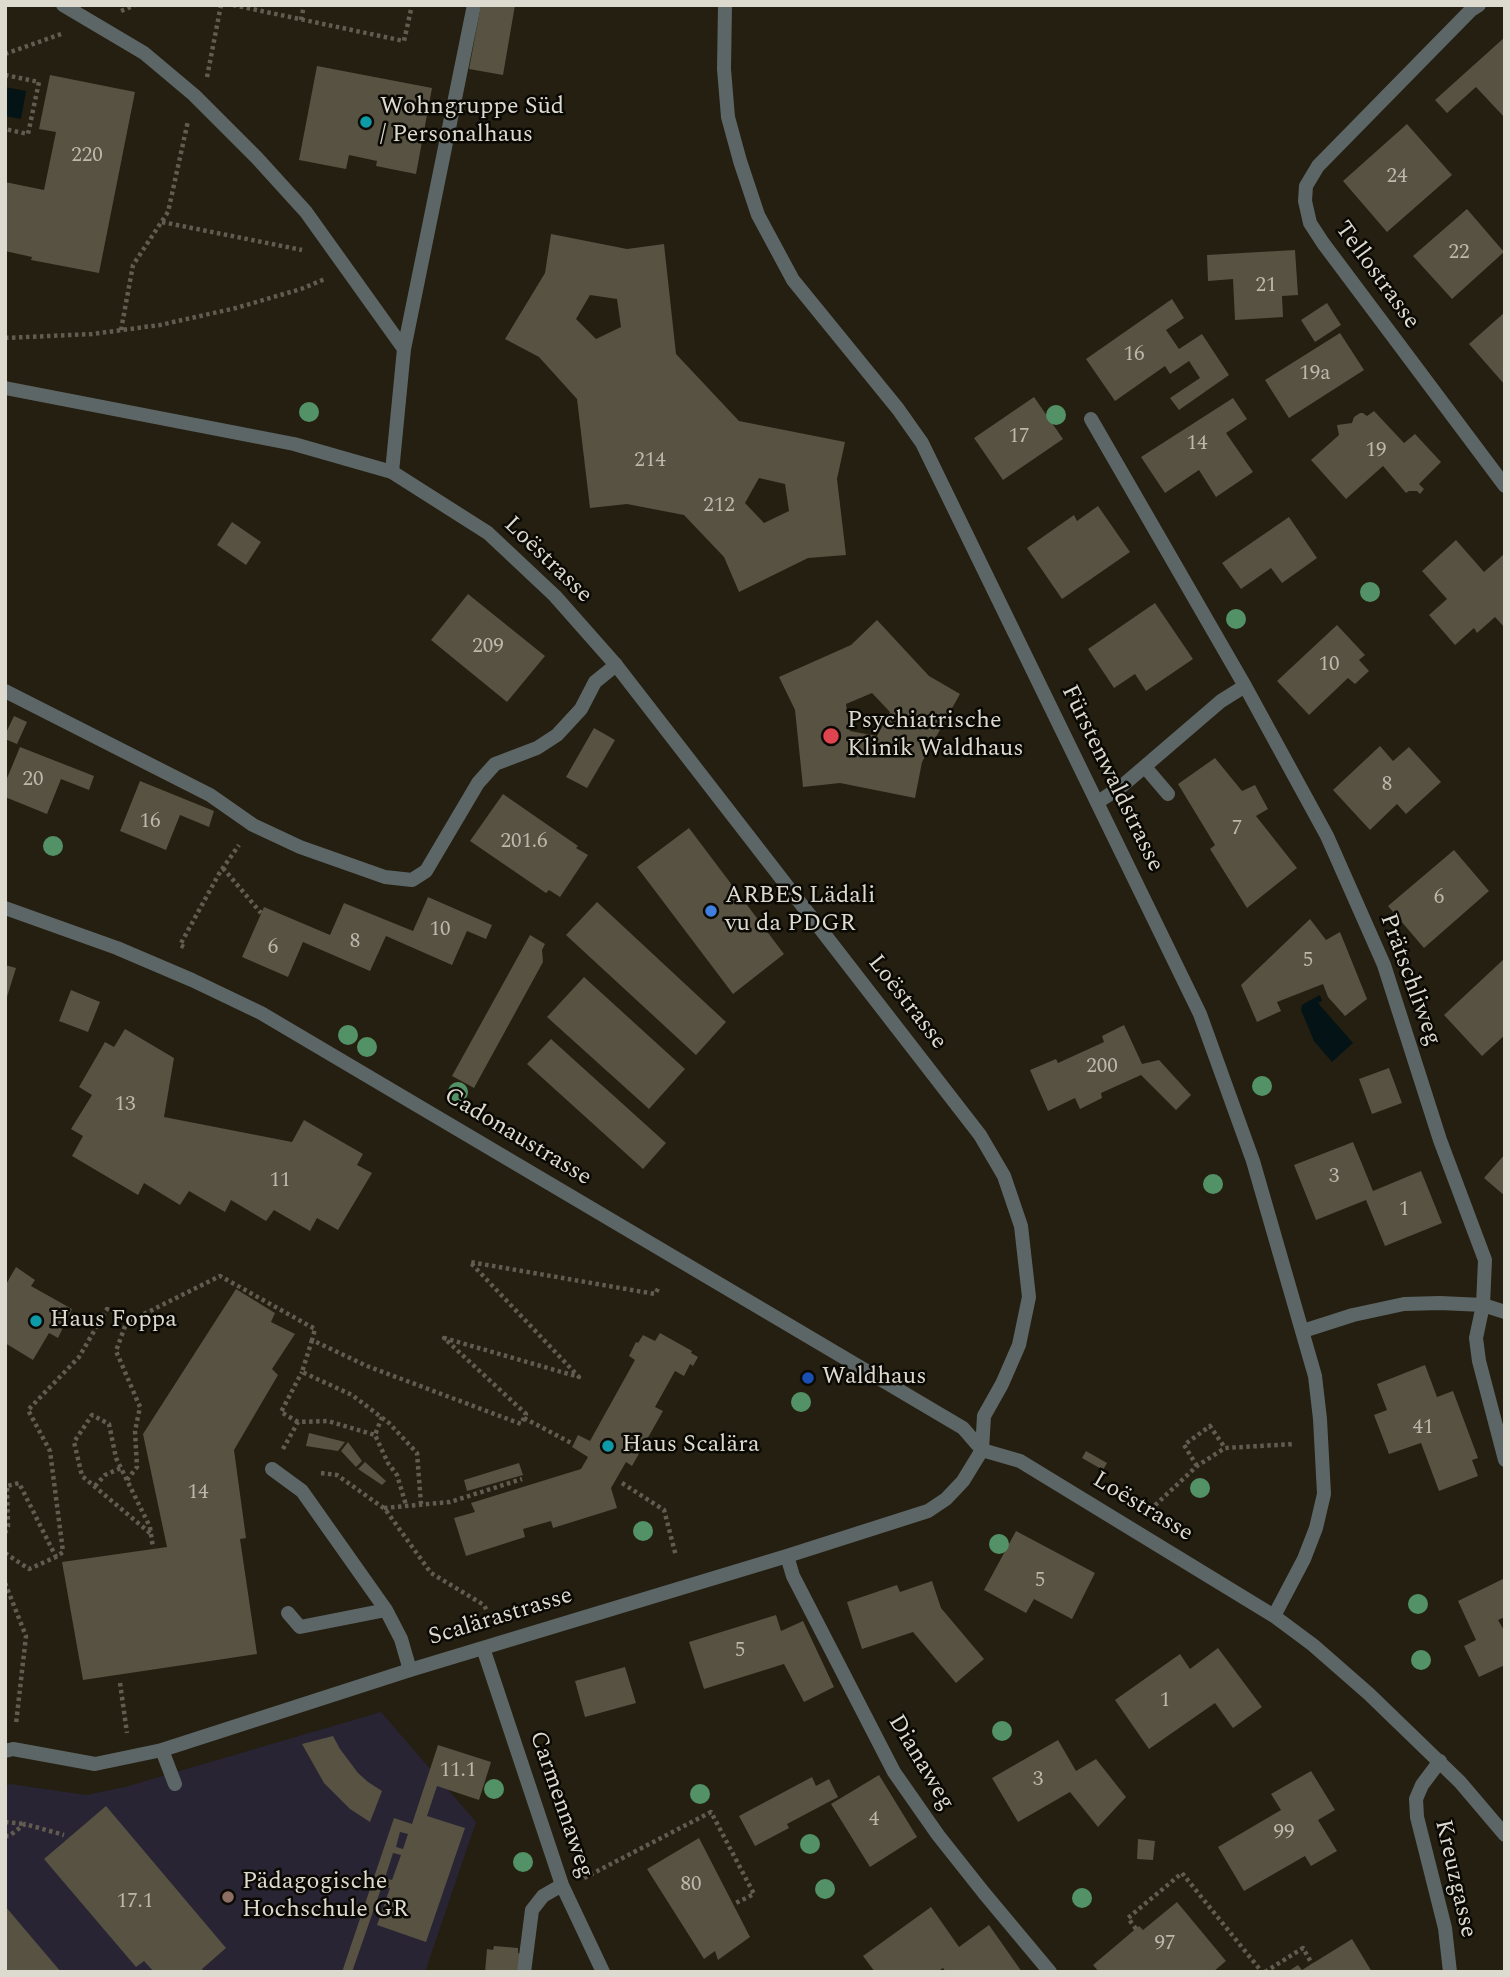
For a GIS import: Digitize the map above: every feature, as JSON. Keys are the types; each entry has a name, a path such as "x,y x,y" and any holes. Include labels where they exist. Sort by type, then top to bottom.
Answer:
{"street":[{"path":"63,5 144,53 198,99 257,158 306,212 404,349"},
{"path":"392,472 404,349 474,5"},
{"name":"Fürstenwaldstrasse","path":"725,5 724,69 728,117 758,215 793,280 898,409 922,443 1200,1014 1254,1161 1315,1376 1324,1494 1316,1528 1304,1559 1274,1616"},
{"name":"Tellostrasse","path":"1479,5 1471,10 1318,166 1306,186 1305,201 1310,223 1323,243 1505,486"},
{"name":"Loëstrasse","path":"5,388 294,444 392,472 488,533 555,596 615,665 980,1135 1004,1176 1021,1226 1029,1297 1019,1345 984,1416 982,1450 1020,1461 1274,1616 1313,1645 1440,1761 1505,1835"},
{"name":"Prätschliweg","path":"1091,419 1245,686 1327,836 1384,965 1440,1140 1485,1260 1483,1305 1476,1338 1479,1361 1505,1460"},
{"path":"5,691 211,795 254,825 300,847 385,877 412,880 426,871 478,783 495,764 537,748 557,735 581,709 595,682 615,665"},
{"path":"1098,802 1122,786 1222,701 1245,686"},
{"path":"1145,767 1168,794"},
{"name":"Cadonaustrasse","path":"5,908 117,948 261,1013 963,1428 982,1450"},
{"path":"1303,1331 1353,1315 1404,1304 1483,1305 1505,1312"},
{"name":"Scalärastrasse","path":"5,1751 13,1749 95,1764 162,1750 410,1670 928,1511 946,1499 963,1481 982,1450"},
{"path":"272,1469 302,1491 386,1610 401,1639 410,1670"},
{"name":"Dianaweg","path":"786,1556 793,1576 894,1772 938,1835 1050,1972"},
{"path":"288,1613 300,1627 386,1610"},
{"name":"Carmennaweg","path":"483,1648 562,1885 603,1972"},
{"path":"162,1750 175,1784"},
{"name":"Kreuzgasse","path":"1440,1761 1422,1785 1416,1799 1416,1817 1445,1928 1450,1972"},
{"path":"524,1972 532,1910 543,1896 562,1885"}],"path":[{"path":"121,330 133,265 168,212 221,5"},
{"path":"233,5 404,41 412,5"},
{"path":"301,20 304,5"},
{"path":"5,75 39,82 28,134 5,130"},
{"path":"162,222 344,263"},
{"path":"5,338 92,334 160,325 236,308 301,289 344,263"},
{"path":"192,951 180,946 223,868 254,825"},
{"path":"223,868 261,913"},
{"path":"313,1340 367,1366 521,1424 526,1414 444,1338 579,1377 470,1262 655,1294 659,1287"},
{"path":"5,1553 29,1569 56,1558 63,1552 50,1451 28,1410 79,1357 107,1309 132,1320 220,1276 315,1329 302,1372 281,1412 298,1422 328,1421 375,1435"},
{"path":"127,1480 137,1467 135,1431 139,1407 116,1351 128,1318"},
{"path":"302,1372 352,1395 389,1423 417,1453 421,1504"},
{"path":"150,1533 82,1476 74,1442 92,1415 109,1424 116,1458 150,1527 153,1548"},
{"path":"382,1418 375,1435 388,1464 397,1475 406,1505"},
{"path":"524,1418 573,1444"},
{"path":"298,1422 272,1469 337,1475 383,1508 431,1573 484,1605 487,1611"},
{"path":"1197,1466 1184,1445 1210,1426 1225,1448"},
{"path":"1150,1510 1197,1466 1225,1448 1294,1444"},
{"path":"95,1486 105,1475 121,1468"},
{"path":"383,1508 450,1502 522,1479"},
{"path":"5,1533 8,1526 7,1486 19,1483 56,1558"},
{"path":"622,1483 664,1510 676,1556"},
{"path":"5,1583 26,1636 16,1727"},
{"path":"120,1683 127,1734"},
{"path":"580,1880 711,1812 754,1894 734,1904"},
{"path":"5,1822 25,1824 64,1835"},
{"path":"5,1836 25,1824"},
{"path":"1136,1928 1128,1918 1182,1873 1264,1972 1303,1948 1312,1964"}],"shaded area":[{"path":"5,87 26,91 21,119 5,116"},
{"path":"1320,995 1322,1001 1318,1003 1353,1043 1332,1062 1314,1041 1301,1010 1302,1005"},
{"name":"Pädagogische Hochschule GR","path":"381,1712 476,1822 425,1972 5,1972 5,1786 10,1784 86,1795 125,1787"}],"building":[{"path":"481,5 515,5 503,75 469,69"},
{"path":"1505,37 1505,118 1476,87 1447,113 1435,100"},
{"name":"Wohngruppe Süd / Personalhaus","path":"317,66 432,88 416,174 376,166 377,161 349,155 346,169 299,160"},
{"path":"50,75 135,92 99,273 31,260 32,257 5,251 5,182 44,190 56,132 39,129"},
{"path":"1407,124 1452,175 1387,232 1343,181"},
{"path":"1467,209 1504,252 1452,299 1413,256"},
{"path":"551,234 627,249 664,244 676,354 739,421 845,442 837,479 846,555 808,558 739,592 724,557 684,515 627,504 590,508 577,399 539,357 505,339 545,273","holes":["590,295 617,299 621,327 596,339 576,319","759,478 785,484 789,511 764,523 745,503"]},
{"path":"1295,250 1298,295 1282,296 1283,317 1235,320 1233,279 1208,281 1207,255"},
{"path":"1172,299 1184,318 1166,330 1179,349 1202,334 1229,375 1179,410 1170,398 1200,378 1189,361 1170,374 1165,366 1115,401 1086,359"},
{"path":"1327,303 1341,325 1315,342 1301,320"},
{"path":"1505,312 1505,385 1469,344"},
{"path":"1340,333 1364,370 1289,418 1265,380"},
{"path":"1034,397 1063,439 1003,480 974,438"},
{"path":"1233,398 1247,419 1226,433 1253,472 1216,497 1199,470 1165,493 1141,457"},
{"path":"1374,411 1404,443 1415,434 1441,462 1419,484 1424,489 1420,494 1417,491 1406,493 1383,466 1346,499 1311,460 1339,435 1337,425 1352,423 1354,417 1360,413 1367,416"},
{"path":"1098,506 1130,552 1062,599 1027,548 1074,515 1077,521"},
{"path":"1289,517 1317,558 1282,583 1271,568 1241,589 1222,563"},
{"path":"232,522 261,542 246,565 217,545"},
{"path":"1456,540 1484,572 1503,555 1505,557 1505,628 1495,617 1477,633 1474,628 1455,645 1429,615 1447,599 1422,571"},
{"path":"468,594 545,656 507,702 431,640"},
{"path":"1155,603 1193,659 1146,691 1135,674 1114,688 1088,649"},
{"path":"877,620 929,676 960,694 922,762 915,798 840,783 803,787 795,710 779,677 851,645","holes":["872,693 890,712 877,736 850,731 846,704"]},
{"path":"1337,625 1365,655 1359,660 1369,671 1355,684 1348,678 1309,715 1277,681"},
{"path":"14,716 27,722 17,744 5,739"},
{"path":"594,728 615,740 587,788 566,777"},
{"path":"1380,746 1393,761 1409,747 1441,782 1406,814 1397,804 1370,830 1333,790"},
{"path":"20,747 94,776 89,790 61,779 47,814 5,797 5,783"},
{"path":"1215,758 1242,791 1255,785 1268,809 1256,816 1297,868 1247,908 1210,849 1215,845 1178,784"},
{"path":"140,781 214,811 209,827 180,815 166,850 120,831"},
{"path":"503,794 588,855 560,897 549,890 546,893 470,841"},
{"name":"ARBES Lädali vu da PDGR","path":"689,828 784,954 733,994 637,867"},
{"path":"1454,850 1489,891 1424,948 1388,906"},
{"path":"428,897 492,925 486,939 467,931 452,965 386,936 370,971 303,942 288,977 242,957 264,907 330,935 344,903 413,931"},
{"path":"597,902 726,1022 696,1055 566,935"},
{"path":"1310,919 1326,940 1340,932 1367,999 1345,1016 1328,997 1323,984 1277,1002 1281,1011 1257,1022 1241,985"},
{"path":"530,935 545,944 542,950 543,962 474,1088 452,1076"},
{"path":"1505,958 1505,1035 1482,1056 1444,1015"},
{"path":"5,965 16,968 6,1000 5,1000"},
{"path":"584,977 685,1069 649,1109 547,1017"},
{"path":"71,990 100,1002 88,1032 59,1021"},
{"path":"1124,1025 1142,1064 1159,1060 1191,1095 1176,1110 1141,1075 1101,1093 1102,1098 1080,1109 1075,1098 1048,1111 1030,1070 1056,1059 1058,1063 1104,1042 1102,1036"},
{"path":"125,1029 174,1058 164,1117 292,1142 304,1120 363,1154 357,1165 372,1173 338,1230 317,1218 310,1231 274,1210 266,1221 231,1200 225,1212 189,1191 180,1205 144,1183 138,1195 72,1156 83,1136 71,1129 92,1095 79,1087 105,1042 114,1047"},
{"path":"551,1039 666,1143 643,1169 527,1064"},
{"path":"1389,1068 1402,1103 1372,1114 1359,1079"},
{"path":"1353,1142 1373,1191 1421,1171 1442,1223 1385,1246 1366,1200 1316,1220 1294,1165"},
{"path":"1505,1154 1505,1196 1484,1178"},
{"name":"Haus Foppa","path":"16,1267 35,1280 31,1286 72,1309 58,1338 49,1333 33,1360 5,1343 5,1286"},
{"path":"236,1289 275,1313 271,1322 295,1334 272,1369 278,1375 234,1450 246,1538 240,1539 257,1654 83,1680 62,1562 167,1547 143,1434"},
{"name":"Haus Scalära","path":"660,1333 698,1357 693,1366 690,1364 684,1376 675,1371 655,1407 663,1411 632,1466 626,1462 611,1488 617,1508 553,1528 551,1521 523,1529 525,1537 466,1556 454,1518 475,1512 471,1503 581,1469 588,1457 572,1447 578,1435 590,1441 635,1360 629,1356 636,1342 638,1343 643,1335 655,1341"},
{"path":"1425,1365 1437,1397 1453,1391 1478,1458 1472,1460 1478,1476 1439,1491 1421,1443 1389,1454 1374,1415 1387,1410 1377,1384"},
{"path":"309,1433 345,1442 338,1451 306,1446"},
{"path":"348,1442 362,1461 356,1467 341,1451"},
{"path":"1086,1451 1107,1463 1103,1470 1082,1458"},
{"path":"365,1462 386,1481 382,1485 358,1469"},
{"path":"519,1463 523,1475 467,1491 464,1480"},
{"path":"1016,1531 1095,1573 1072,1619 1034,1599 1026,1613 984,1590"},
{"path":"1505,1578 1505,1617 1498,1620 1505,1632 1505,1665 1479,1677 1464,1646 1476,1640 1458,1601"},
{"path":"932,1581 941,1608 984,1659 956,1683 913,1632 862,1649 847,1602 897,1585 900,1592"},
{"path":"776,1615 781,1631 803,1621 834,1687 804,1702 784,1664 704,1689 689,1642"},
{"path":"1218,1648 1262,1707 1233,1728 1215,1703 1149,1749 1115,1700 1180,1654 1190,1669"},
{"path":"625,1667 636,1703 585,1717 575,1681"},
{"path":"333,1736 358,1773 382,1791 370,1822 350,1809 324,1783 302,1744"},
{"path":"1058,1740 1076,1771 1096,1759 1126,1797 1098,1827 1070,1792 1018,1822 992,1778"},
{"path":"438,1745 491,1762 479,1800 437,1786 427,1816 465,1828 426,1942 377,1925 390,1888 382,1886 352,1972 342,1972 394,1818 412,1824","holes":["400,1832 408,1834 403,1849 396,1847","393,1853 401,1855 392,1880 385,1878"]},
{"path":"1311,1771 1335,1810 1318,1820 1337,1851 1311,1866 1305,1856 1244,1891 1218,1847 1281,1810 1271,1794"},
{"path":"879,1775 917,1837 870,1867 831,1804"},
{"path":"812,1777 816,1786 829,1779 838,1797 787,1824 789,1828 755,1846 739,1816"},
{"path":"106,1806 226,1948 202,1969 204,1972 154,1972 144,1961 136,1967 44,1859"},
{"path":"699,1838 750,1937 718,1960 715,1951 704,1959 647,1869"},
{"path":"1138,1839 1155,1841 1153,1860 1137,1859"},
{"path":"1177,1902 1226,1961 1213,1972 1099,1972 1093,1965 1139,1926 1143,1930"},
{"path":"5,1906 61,1972 5,1972"},
{"path":"931,1907 959,1947 989,1925 1022,1972 946,1972 943,1968 937,1972 875,1972 863,1956"},
{"path":"1352,1939 1372,1972 1287,1972 1298,1965 1302,1970"},
{"path":"494,1946 518,1948 518,1953 522,1954 520,1972 485,1972 487,1949 493,1950"}],"place":[{"name":"Wohngruppe Süd / Personalhaus","path":"366,122"},
{"name":"Psychiatrische Klinik Waldhaus","path":"831,736"},
{"name":"ARBES Lädali vu da PDGR","path":"711,911"},
{"name":"Haus Foppa","path":"36,1321"},
{"name":"Waldhaus","path":"808,1378"},
{"name":"Haus Scalära","path":"608,1446"},
{"name":"Pädagogische Hochschule GR","path":"228,1897"}]}
